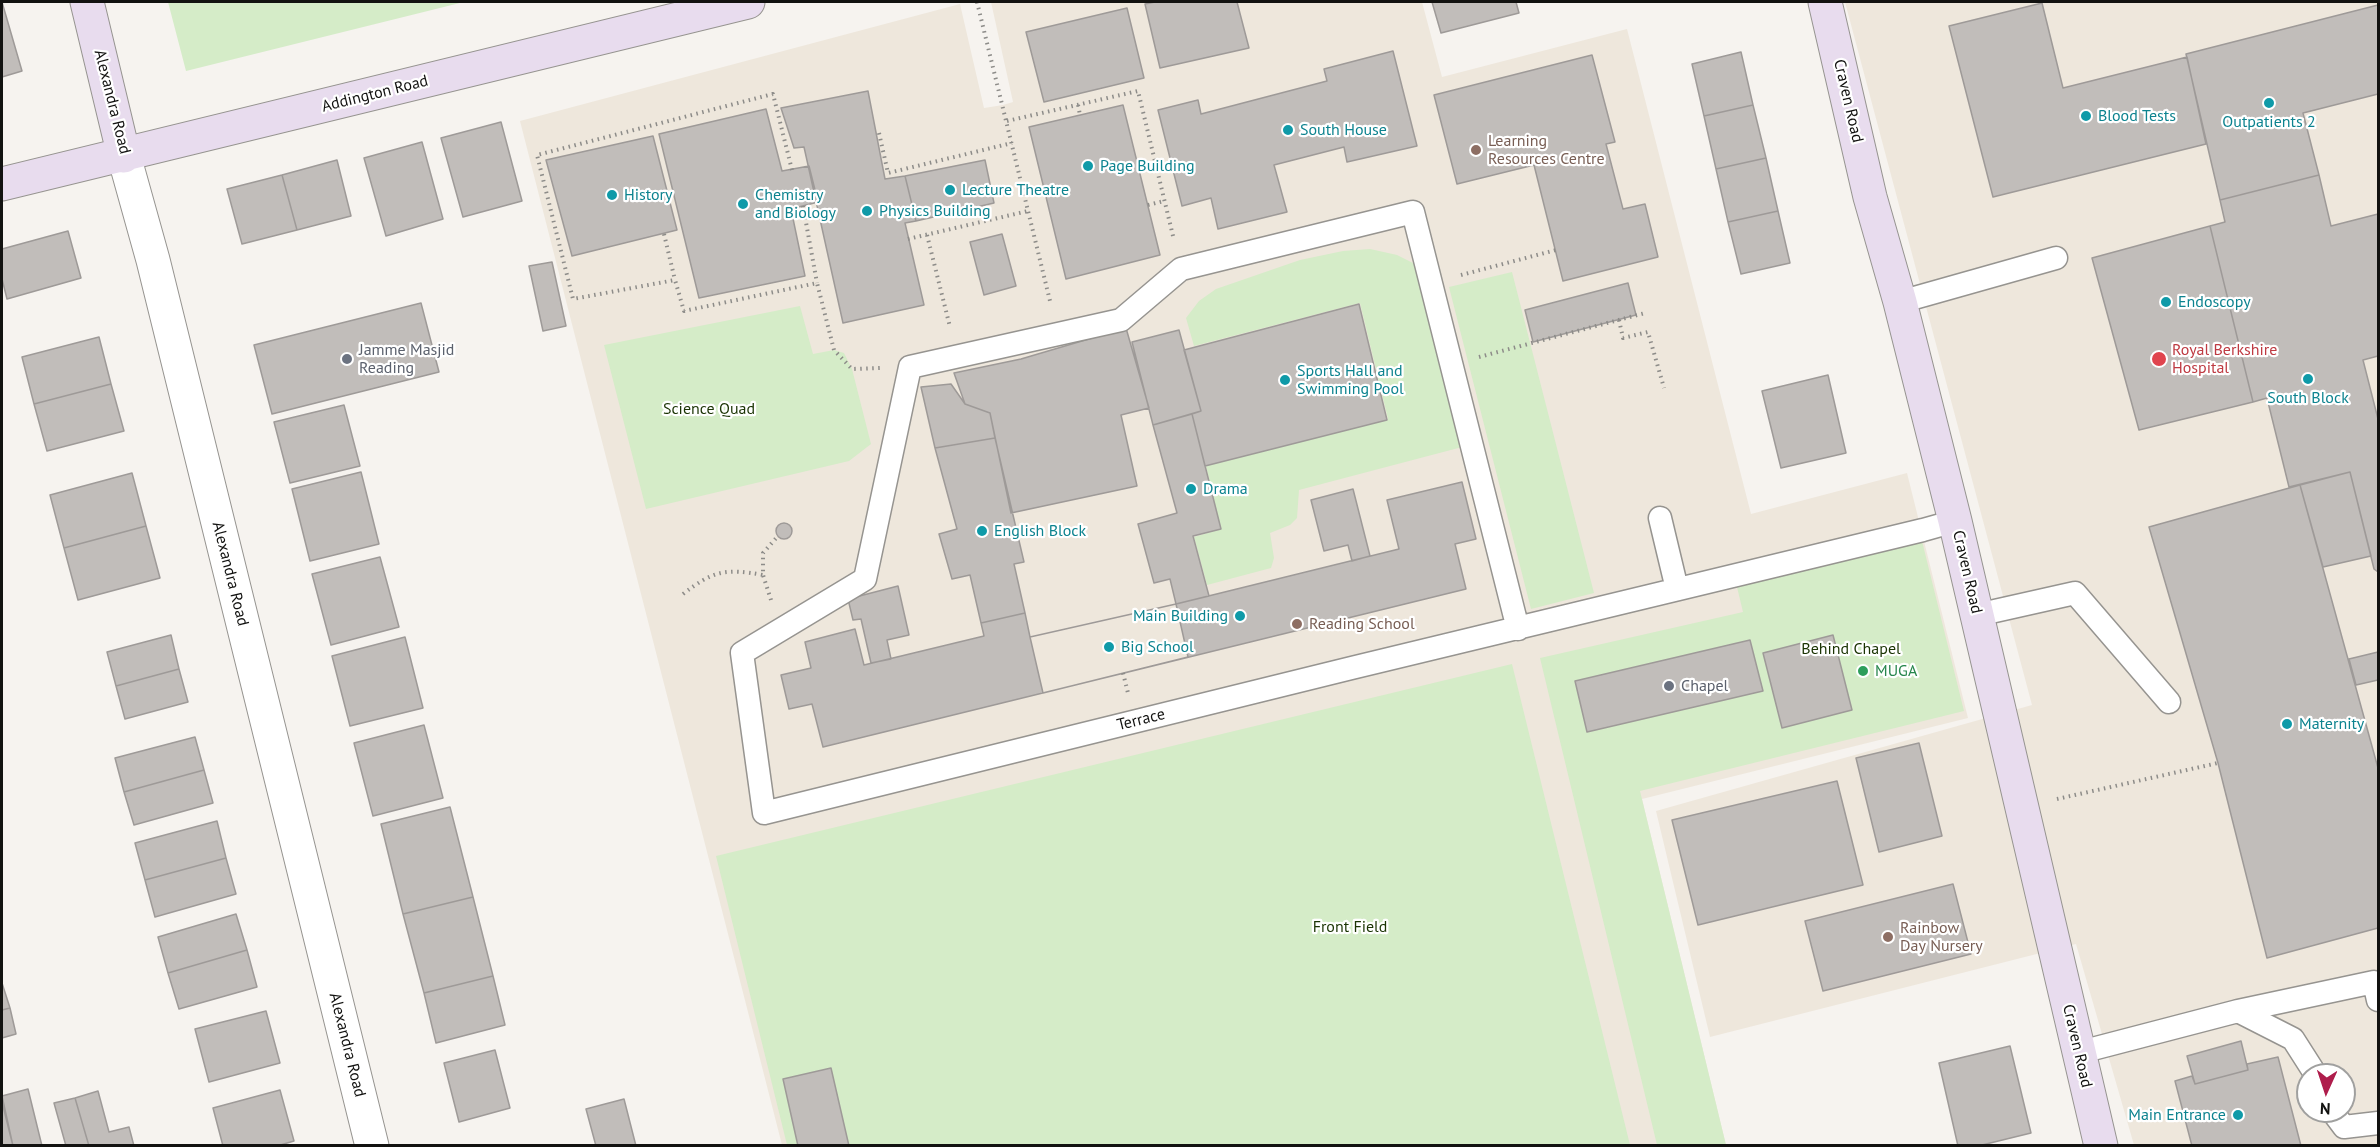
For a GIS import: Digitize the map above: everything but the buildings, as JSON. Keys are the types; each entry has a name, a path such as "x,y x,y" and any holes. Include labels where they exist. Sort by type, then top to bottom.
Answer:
{"street":[{"name":"Alexandra Road","path":"87,2 372,1146"},
{"name":"Addington Road","path":"2,184 748,2"},
{"name":"Craven Road","path":"1824,2 1870,197 1900,302 1955,520 2044,893 2077,1053 2101,1146"}],"lane":[{"path":"776,633 865,579 910,367 1121,320 1181,269 1413,212 1518,629"},
{"path":"1900,302 2056,258"},
{"path":"1660,518 1677,590"},
{"name":"Terrace","path":"776,633 742,654 764,813 1955,520"},
{"path":"1977,615 2075,593 2169,702"},
{"path":"2077,1053 2238,1011 2374,982 2379,999"},
{"path":"2238,1011 2293,1039 2308,1063"},
{"path":"2341,1123 2344,1127 2379,1123"}],"path":[{"path":"977,2 1058,334"},
{"path":"1007,121 1138,91 1181,269"},
{"path":"675,280 573,299 537,155 773,94 792,170"},
{"path":"1078,105 1080,115"},
{"path":"879,133 888,173 1012,143"},
{"path":"1148,205 1164,201"},
{"path":"803,206 817,283 834,350 852,369 910,367"},
{"path":"908,239 1028,211"},
{"path":"664,234 684,311 817,283"},
{"path":"927,235 947,315"},
{"path":"1431,282 1556,250"},
{"path":"1452,364 1645,314"},
{"path":"1619,320 1623,338 1648,332 1664,388"},
{"path":"776,633 771,599 763,575 763,553 778,536"},
{"path":"683,594 707,576 738,570 763,575"},
{"path":"2047,801 2218,764"}],"shaded area":[{"name":"Reading School","path":"991,2 1422,2 1442,77 1627,29 1751,514 1907,473 1968,718 1642,799 1726,1145 782,1145 520,121 960,4 984,108 1003,105 1013,102"},
{"name":"Royal Berkshire Hospital","path":"1845,2 2378,2 2378,1145 2134,1145 2076,944 1710,1037 1656,811 2032,705"}],"green space":[{"path":"168,2 464,2 186,71"},
{"path":"1370,249 1397,255 1419,266 1466,446 1299,490 1297,518 1290,525 1270,533 1274,558 1271,568 1207,585 1194,537 1221,529 1206,466 1388,419 1360,303 1194,346 1186,318 1199,301 1216,289 1300,260 1343,251"},
{"path":"1512,272 1594,593 1531,609 1449,287"},
{"name":"Science Quad","path":"800,306 813,354 834,350 844,353 852,369 871,444 849,461 646,509 604,345"},
{"name":"Behind Chapel","path":"1922,541 1964,711 1640,791 1726,1145 1657,1145 1540,658 1743,612 1737,587","holes":["1750,640 1762,691 1587,732 1575,681"]},
{"name":"Front Field","path":"1512,664 1630,1145 787,1145 716,856"}],"place":[{"name":"Outpatients 2","path":"2269,103"},
{"name":"Blood Tests","path":"2086,116"},
{"name":"South House","path":"1288,130"},
{"name":"Learning Resources Centre","path":"1476,150"},
{"name":"Page Building","path":"1088,166"},
{"name":"Lecture Theatre","path":"950,190"},
{"name":"History","path":"612,195"},
{"name":"Chemistry and Biology","path":"743,204"},
{"name":"Physics Building","path":"867,211"},
{"name":"Endoscopy","path":"2166,302"},
{"name":"Jamme Masjid Reading","path":"347,359"},
{"name":"Royal Berkshire Hospital","path":"2159,359"},
{"name":"South Block","path":"2308,379"},
{"name":"Sports Hall and Swimming Pool","path":"1285,380"},
{"name":"Drama","path":"1191,489"},
{"name":"English Block","path":"982,531"},
{"name":"Main Building","path":"1240,616"},
{"name":"Reading School","path":"1297,624"},
{"name":"Big School","path":"1109,647"},
{"name":"MUGA","path":"1863,671"},
{"name":"Chapel","path":"1669,686"},
{"name":"Maternity","path":"2287,724"},
{"name":"Rainbow Day Nursery","path":"1888,937"},
{"name":"Main Entrance","path":"2238,1115"}]}
